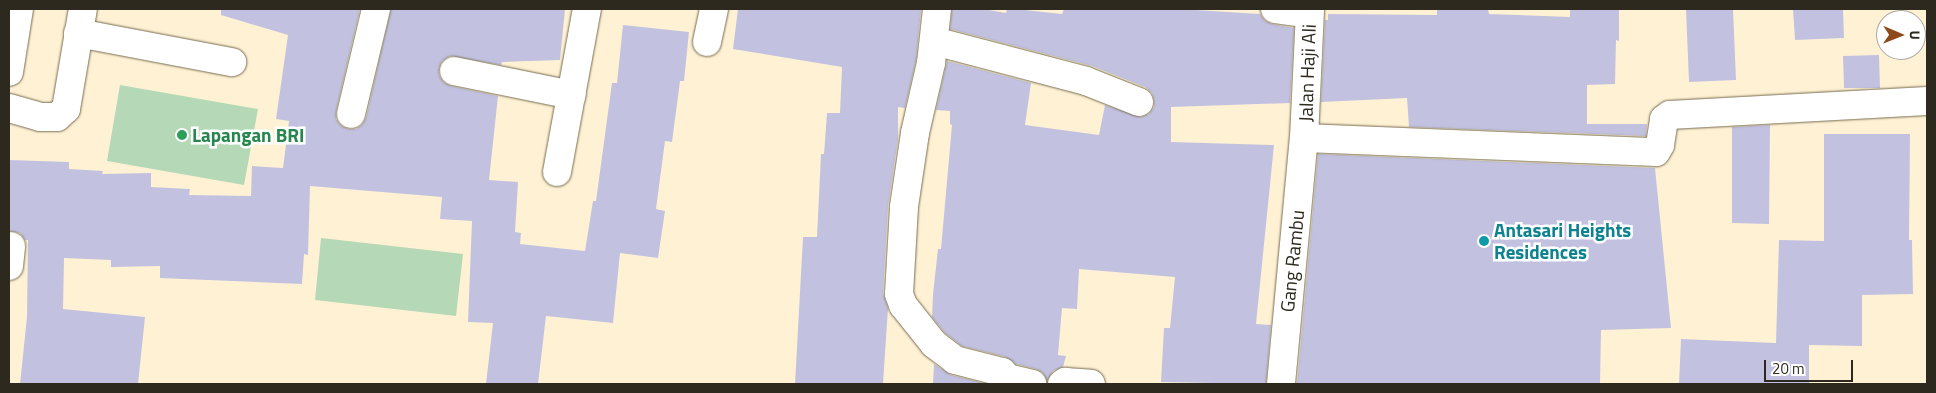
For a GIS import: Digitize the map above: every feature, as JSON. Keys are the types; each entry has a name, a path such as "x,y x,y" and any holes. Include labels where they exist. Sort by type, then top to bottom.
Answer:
{"street":[{"path":"9,72 19,9"},
{"path":"351,114 376,9"},
{"path":"557,172 587,9"},
{"path":"707,42 714,9"},
{"path":"937,9 931,63 916,124 906,197 901,242 899,294 903,305 934,344 956,360 1002,372 1007,378 1032,384"},
{"path":"1275,9 1310,11"},
{"name":"Jalan Haji Ali","path":"1304,138 1310,11"},
{"path":"9,108 40,118 56,117 66,109 80,21 232,62"},
{"path":"934,41 1086,81 1139,102"},
{"path":"454,71 572,95"},
{"path":"1304,138 1656,152 1660,145 1664,119 1670,115 1927,101"},
{"name":"Gang Rambu","path":"1281,384 1304,138"},
{"path":"1062,384 1065,382 1091,384"}],"green space":[{"name":"Lapangan BRI","path":"120,85 258,109 244,185 107,161"},
{"path":"321,238 463,254 456,316 315,300"}],"building":[{"path":"221,9 360,9 336,111 336,119 340,125 348,129 356,129 362,125 366,118 391,9 565,9 560,60 502,62 501,65 450,56 442,61 439,75 443,82 451,86 498,96 489,180 518,182 515,232 521,233 520,244 585,251 593,201 596,201 612,83 617,83 623,25 689,32 684,81 680,81 672,142 665,141 656,209 665,211 658,258 620,253 613,323 546,316 538,384 486,384 493,323 468,322 472,221 440,219 442,197 310,186 308,255 304,254 302,284 160,278 160,266 111,267 111,260 64,258 63,309 145,317 138,384 20,384 27,317 28,240 25,240 20,233 9,231 9,160 69,162 69,169 103,171 102,174 151,173 151,187 190,189 189,195 251,196 252,166 283,168 289,121 276,119 288,35 221,15"},
{"path":"738,9 921,9 916,60 905,108 898,107 898,139 888,206 883,293 888,308 883,384 795,384 803,237 817,237 821,154 824,154 827,113 840,113 842,67 733,49"},
{"path":"952,9 983,9 1006,13 1007,9 1015,9 1062,14 1064,9 1180,9 1260,14 1265,21 1272,24 1294,28 1290,103 1171,107 1171,142 1274,145 1256,324 1271,325 1266,384 1161,382 1164,328 1170,328 1175,277 1079,269 1077,309 1062,308 1058,355 1066,356 1063,367 1053,371 1047,381 1043,373 1036,369 1016,364 1006,357 962,346 945,333 932,317 938,249 941,249 952,125 950,124 950,111 936,110 947,61 1031,83 1025,125 1099,135 1105,105 1141,117 1149,114 1154,107 1152,93 1145,87 1092,66 950,29"},
{"path":"1437,9 1488,9 1489,14 1570,17 1570,9 1619,9 1619,41 1616,40 1615,84 1587,85 1587,124 1647,124 1646,136 1409,127 1407,98 1321,102 1325,20 1328,20 1328,14 1437,15"},
{"path":"1686,9 1733,9 1736,80 1689,82"},
{"path":"1793,9 1843,9 1844,38 1795,40"},
{"path":"1876,55 1876,60 1879,60 1880,88 1844,88 1843,56"},
{"path":"1770,125 1769,224 1732,223 1732,127"},
{"path":"1824,134 1910,134 1909,240 1912,240 1913,294 1862,295 1862,346 1809,345 1809,384 1679,384 1681,339 1776,343 1779,240 1824,241"},
{"name":"Antasari Heights Residences","path":"1318,154 1655,168 1671,328 1601,330 1600,384 1297,384"},
{"path":"934,364 951,375 987,384 933,384"}],"place":[{"name":"Lapangan BRI","path":"182,135"},
{"name":"Antasari Heights Residences","path":"1484,241"}]}
